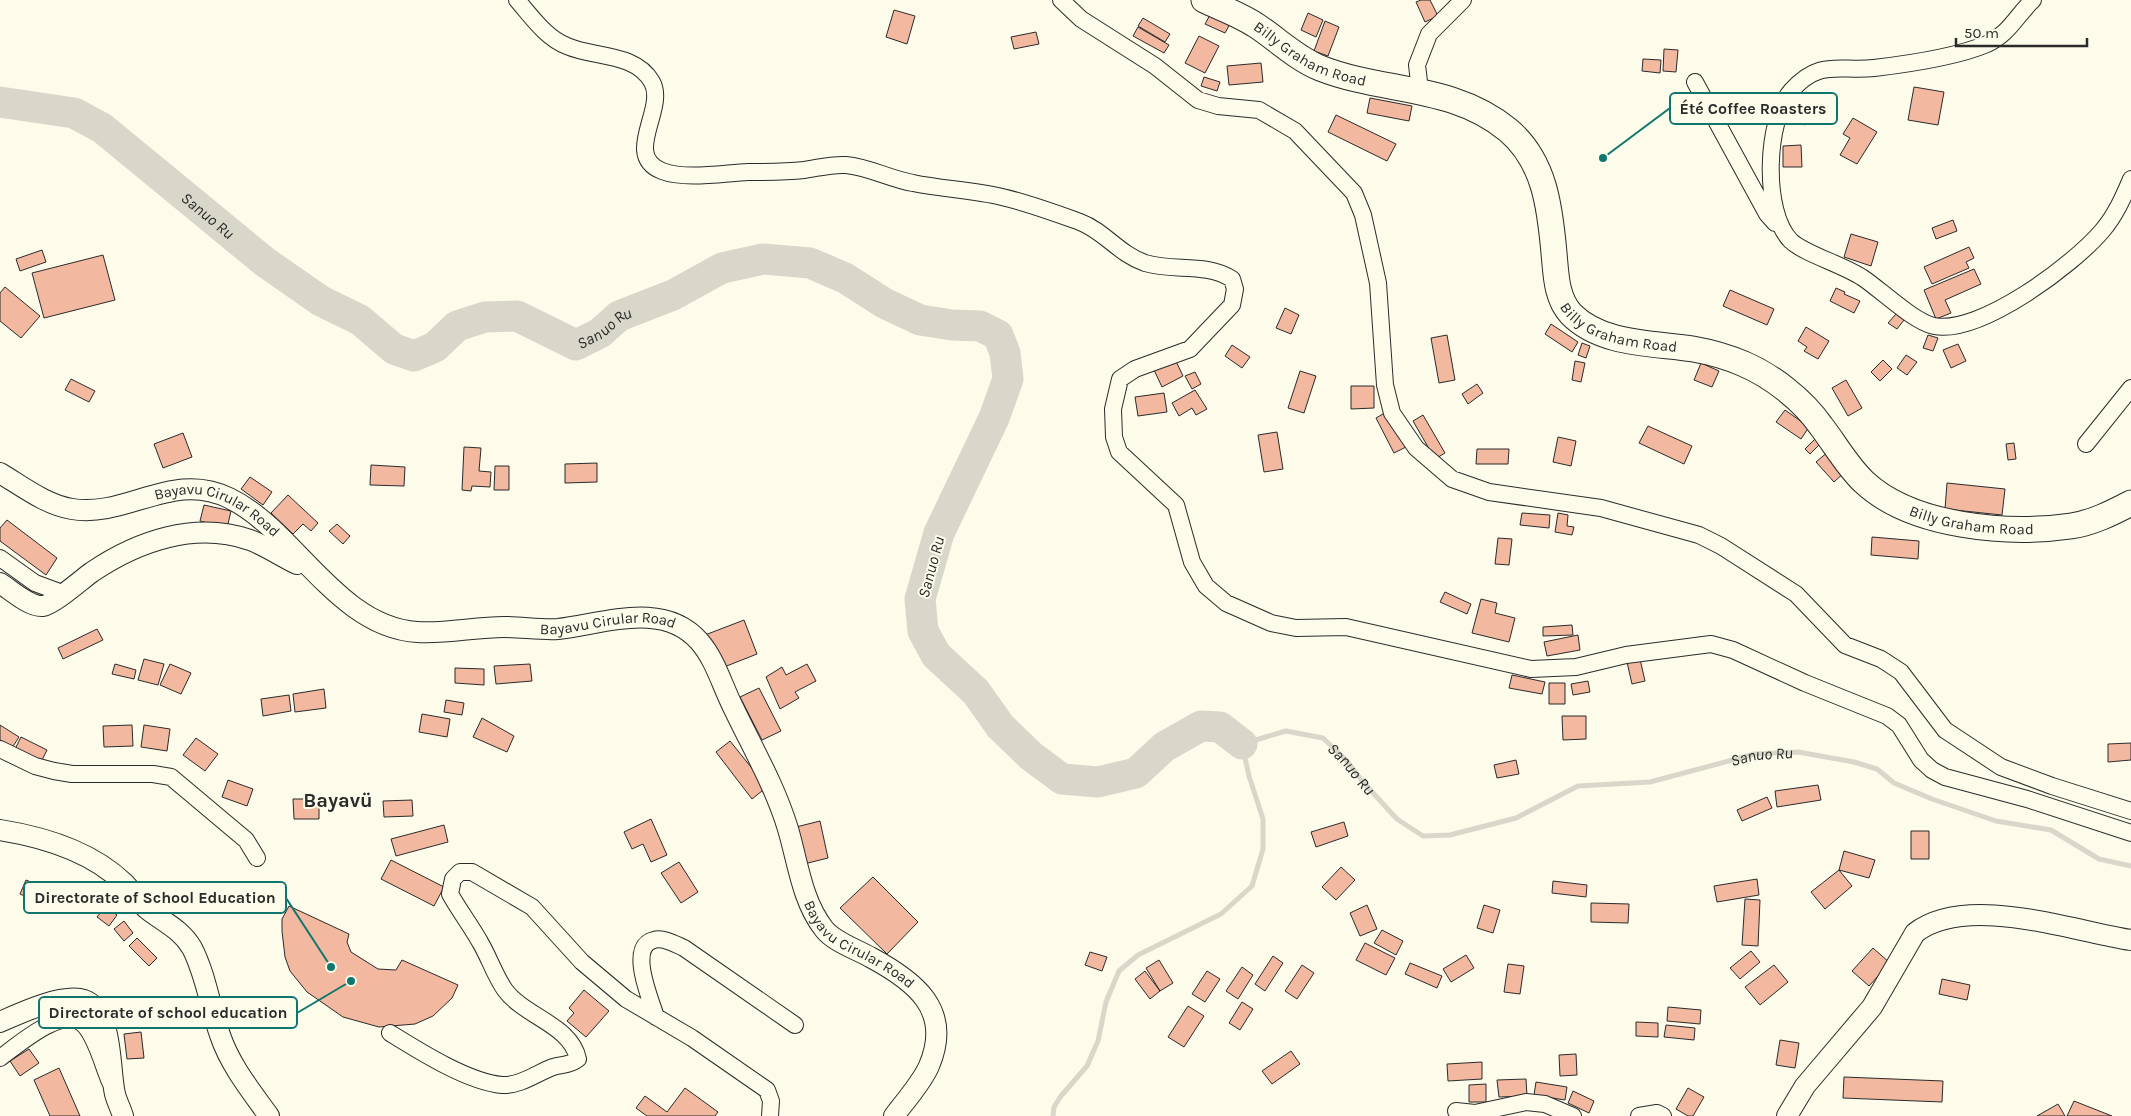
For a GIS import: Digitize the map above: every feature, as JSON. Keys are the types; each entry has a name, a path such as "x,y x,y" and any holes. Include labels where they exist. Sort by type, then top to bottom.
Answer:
{"main road":[{"name":"Billy Graham Road","path":"1204,0 1256,24 1287,50 1319,67 1362,82 1420,90 1448,98 1480,113 1508,131 1531,157 1544,184 1551,222 1558,289 1563,304 1573,316 1592,328 1615,337 1724,357 1768,377 1809,412 1862,480 1881,496 1906,509 1930,516 1968,525 2000,528 2073,526 2096,519 2131,503"}],"street":[{"path":"517,0 549,36 567,47 631,64 643,72 652,82 655,94 645,150 649,162 662,171 691,176 802,170 845,165 862,168 910,183 1001,196 1092,228 1124,254 1145,263 1170,267 1205,268 1222,273 1232,279 1235,289 1232,304 1190,349 1135,369 1120,379 1113,409 1114,437 1119,452 1176,505 1185,531 1192,562 1206,586 1226,603 1271,623 1296,628 1346,627 1532,669 1576,667 1626,655 1711,644 1725,648 1887,716 1899,725 1921,760 1932,770 1946,776 2131,832"},
{"path":"1061,0 1081,18 1155,66 1198,100 1218,106 1259,110 1295,131 1354,193 1363,216 1378,283 1385,385 1392,413 1416,448 1452,479 1489,492 1602,508 1699,535 1714,542 1796,594 1845,645 1881,659 1901,672 1946,730 2001,767 2052,786 2131,811"},
{"path":"1420,90 1417,65 1429,34 1463,0"},
{"path":"1790,240 1776,210 1770,171 1778,117 1783,102 1792,90 1808,76 1835,66 1872,68 1908,63 1988,43 2011,29 2033,0"},
{"path":"1696,82 1768,214 1790,240 1800,247 1836,263 1863,278 1915,316 1933,326 1946,326 1986,316 2024,295 2065,266 2102,231 2115,212 2131,179"},
{"path":"2086,444 2131,388"},
{"name":"Bayavu Cirular Road","path":"0,473 51,503 70,509 104,509 192,487 226,496 263,522 315,574 367,615 391,627 415,632 508,627 555,629 608,620 647,618 669,622 686,629 699,640 712,659 731,703 772,783 788,828 803,887 816,919 828,934 876,960 910,982 928,1003 935,1022 936,1045 928,1069 894,1116"},
{"path":"0,583 29,602 41,606 54,602 62,593 97,569 143,543 204,532 250,540 315,574"},
{"path":"0,558 35,583 62,593"},
{"path":"0,749 35,766 72,774 154,774 171,777 246,840 257,858"},
{"path":"0,830 50,841 82,854 124,883 148,910 179,931 191,947 200,966 221,1038 238,1072 269,1116"},
{"path":"390,1033 426,1056 468,1074 503,1085 531,1078 554,1067 571,1065 578,1059 575,1046 560,1031 521,1006 505,990 480,942 450,894 452,879 460,872 472,872 532,907 582,962 626,999 692,1038 767,1090 771,1101 770,1116"},
{"path":"1788,1116 1805,1086 1872,1006 1915,933 1924,925 1959,917 1999,915 2131,940"},
{"path":"656,1017 641,962 641,952 646,944 654,940 664,940 684,948 795,1025"},
{"path":"0,1022 42,1005 76,999 89,1003 103,1020 115,1095"},
{"path":"0,1058 42,1028 66,1018 75,1019 84,1025 92,1037 123,1116"},
{"path":"1456,1111 1475,1113 1526,1102 1544,1104 1573,1116"},
{"path":"1639,1116 1657,1113 1663,1116"}],"building":[{"path":"1430,0 1438,16 1425,22 1416,2"},
{"path":"894,10 915,16 907,44 886,37"},
{"path":"1308,13 1323,20 1316,37 1301,30"},
{"path":"1210,15 1230,24 1225,33 1205,24"},
{"path":"1143,18 1170,34 1165,42 1138,26"},
{"path":"1325,21 1339,27 1328,56 1314,51"},
{"path":"1138,27 1169,45 1164,53 1133,36"},
{"path":"1036,32 1039,44 1014,49 1011,37"},
{"path":"1199,36 1219,46 1205,73 1185,63"},
{"path":"1664,49 1678,50 1676,72 1663,71"},
{"path":"1643,59 1661,60 1660,73 1642,71"},
{"path":"1261,63 1263,82 1229,85 1227,66"},
{"path":"1204,77 1220,82 1217,91 1201,86"},
{"path":"1914,87 1944,92 1938,125 1908,120"},
{"path":"1806,92 1819,99 1805,125 1791,118"},
{"path":"1370,98 1412,106 1409,121 1367,113"},
{"path":"1336,115 1396,144 1387,161 1328,132"},
{"path":"1853,118 1877,132 1857,164 1840,155 1850,138 1843,134"},
{"path":"1801,145 1802,167 1783,167 1783,146"},
{"path":"1953,220 1957,231 1936,239 1932,228"},
{"path":"1851,234 1878,242 1871,266 1844,257"},
{"path":"1969,247 1974,258 1966,262 1969,268 1932,284 1924,267"},
{"path":"42,250 46,262 20,271 16,259"},
{"path":"103,255 115,300 44,318 32,273"},
{"path":"1974,269 1981,284 1945,300 1951,313 1936,319 1924,290"},
{"path":"5,287 40,316 21,338 0,321 0,293"},
{"path":"1836,288 1860,301 1854,313 1830,301"},
{"path":"1730,290 1774,309 1767,325 1723,306"},
{"path":"1285,308 1299,315 1291,334 1276,328"},
{"path":"1896,314 1904,320 1897,329 1888,323"},
{"path":"1551,324 1578,342 1572,352 1545,334"},
{"path":"1806,327 1829,341 1818,359 1804,351 1807,347 1798,341"},
{"path":"1447,335 1455,380 1439,383 1431,338"},
{"path":"1928,335 1938,338 1933,351 1923,348"},
{"path":"1582,343 1590,346 1586,358 1578,355"},
{"path":"1958,344 1966,361 1951,368 1943,350"},
{"path":"1232,345 1250,357 1242,368 1225,356"},
{"path":"1906,355 1917,362 1907,375 1897,368"},
{"path":"1175,359 1183,376 1162,387 1154,370"},
{"path":"1883,360 1892,369 1880,381 1871,372"},
{"path":"1575,361 1585,363 1581,382 1572,380"},
{"path":"1701,363 1719,371 1712,387 1694,380"},
{"path":"1300,371 1316,376 1304,413 1288,408"},
{"path":"1195,372 1201,384 1192,389 1185,376"},
{"path":"71,379 95,391 89,402 65,390"},
{"path":"1846,380 1862,408 1848,416 1832,388"},
{"path":"1477,384 1483,393 1468,404 1462,394"},
{"path":"1351,386 1374,386 1374,408 1351,409"},
{"path":"1195,390 1207,409 1196,415 1192,408 1179,416 1172,403"},
{"path":"1164,393 1167,412 1138,416 1135,397"},
{"path":"1785,410 1809,427 1801,439 1776,422"},
{"path":"1388,411 1406,447 1394,453 1376,418"},
{"path":"1423,415 1445,453 1435,459 1413,421"},
{"path":"1648,426 1692,446 1684,464 1639,443"},
{"path":"1277,432 1283,469 1264,472 1258,435"},
{"path":"183,433 192,457 163,468 154,444"},
{"path":"1558,437 1576,441 1571,466 1553,462"},
{"path":"1815,439 1820,444 1810,454 1805,449"},
{"path":"2014,443 2016,459 2008,460 2006,444"},
{"path":"464,447 481,448 479,471 491,472 490,487 472,486 471,491 462,490"},
{"path":"1477,449 1509,449 1508,464 1476,464"},
{"path":"1829,451 1846,471 1834,482 1816,462"},
{"path":"597,463 597,482 565,483 565,464"},
{"path":"371,465 405,467 404,486 370,485"},
{"path":"495,466 509,466 509,490 494,490"},
{"path":"250,477 272,492 263,505 241,489"},
{"path":"1947,483 2005,489 2002,515 1945,509"},
{"path":"288,495 318,523 311,531 303,524 293,534 271,513"},
{"path":"204,505 231,511 227,528 200,521"},
{"path":"1522,513 1550,515 1549,528 1520,525"},
{"path":"1558,513 1568,515 1567,526 1574,527 1572,535 1555,532"},
{"path":"7,520 57,558 46,575 0,541 0,528"},
{"path":"337,524 350,536 343,544 329,531"},
{"path":"1872,537 1919,541 1918,559 1871,555"},
{"path":"1498,538 1512,539 1509,565 1495,564"},
{"path":"1445,592 1471,604 1467,614 1440,602"},
{"path":"1481,599 1497,603 1495,613 1515,618 1509,642 1472,633"},
{"path":"744,620 757,654 719,669 705,635"},
{"path":"1572,625 1573,635 1543,636 1543,627"},
{"path":"97,629 103,640 63,659 58,648"},
{"path":"1578,635 1580,650 1547,656 1544,642"},
{"path":"144,659 164,664 158,685 138,680"},
{"path":"1640,659 1645,681 1632,684 1627,662"},
{"path":"115,664 136,670 134,679 112,674"},
{"path":"170,664 191,673 181,694 160,685"},
{"path":"530,664 532,681 496,684 494,666"},
{"path":"807,664 816,681 795,692 799,698 780,709 766,677 782,667 786,675"},
{"path":"455,668 484,669 484,685 455,683"},
{"path":"1512,675 1545,682 1542,694 1509,688"},
{"path":"1588,681 1590,692 1573,695 1571,684"},
{"path":"1549,683 1565,683 1565,704 1549,704"},
{"path":"759,688 781,731 762,740 740,697"},
{"path":"324,689 326,708 295,712 293,694"},
{"path":"289,695 291,711 263,716 261,699"},
{"path":"446,700 464,703 462,715 444,712"},
{"path":"422,714 450,719 447,737 419,732"},
{"path":"1562,716 1586,716 1586,739 1563,740"},
{"path":"482,718 514,736 507,752 473,737"},
{"path":"0,725 19,737 12,748 0,740"},
{"path":"132,725 133,746 104,747 103,726"},
{"path":"144,725 170,729 167,751 141,747"},
{"path":"21,737 47,750 40,764 14,751"},
{"path":"196,738 218,754 205,771 183,755"},
{"path":"730,741 767,787 752,799 716,752"},
{"path":"2131,743 2131,760 2108,762 2108,744"},
{"path":"1516,760 1519,774 1497,778 1494,765"},
{"path":"228,780 253,789 247,806 222,797"},
{"path":"1818,785 1821,800 1777,807 1775,791"},
{"path":"1767,797 1772,808 1742,821 1737,810"},
{"path":"293,799 319,799 319,819 294,819"},
{"path":"412,800 413,816 384,817 383,801"},
{"path":"651,819 667,855 651,862 643,844 632,849 624,832"},
{"path":"820,821 828,858 804,864 796,827"},
{"path":"1344,822 1348,836 1316,847 1311,832"},
{"path":"444,825 448,842 396,856 391,839"},
{"path":"1911,831 1929,831 1929,859 1911,859"},
{"path":"1844,851 1875,860 1869,878 1839,870"},
{"path":"391,860 444,887 434,906 381,879"},
{"path":"679,862 698,892 681,903 661,873"},
{"path":"1341,867 1355,880 1336,900 1322,887"},
{"path":"1839,870 1852,886 1825,909 1811,892"},
{"path":"873,877 918,922 887,954 840,908"},
{"path":"1757,879 1759,895 1717,902 1714,886"},
{"path":"26,880 48,889 42,904 20,894"},
{"path":"1553,881 1587,885 1586,897 1552,893"},
{"path":"1745,899 1760,900 1758,946 1742,945"},
{"path":"1591,903 1629,904 1628,923 1591,922"},
{"path":"1367,905 1377,929 1360,936 1350,913"},
{"path":"1484,905 1500,910 1493,933 1477,928"},
{"path":"106,906 117,915 109,926 97,917"},
{"path":"289,906 349,934 347,942 351,952 378,969 396,970 402,960 458,985 452,998 433,1016 415,1024 379,1027 343,1017 307,992 290,971 285,957 282,931 282,919"},
{"path":"124,921 133,933 124,941 114,929"},
{"path":"1382,930 1403,941 1396,955 1374,943"},
{"path":"137,938 157,958 149,966 129,946"},
{"path":"1365,943 1395,958 1386,975 1356,960"},
{"path":"1873,948 1890,963 1869,986 1852,971"},
{"path":"1751,951 1760,962 1740,979 1730,968"},
{"path":"1090,952 1107,957 1102,971 1085,965"},
{"path":"1466,955 1474,968 1451,982 1443,969"},
{"path":"1273,956 1283,963 1265,991 1255,984"},
{"path":"1159,960 1173,983 1160,991 1146,968"},
{"path":"1410,963 1442,976 1437,988 1405,974"},
{"path":"1508,964 1524,966 1520,994 1504,992"},
{"path":"1302,965 1314,973 1297,999 1285,991"},
{"path":"1774,965 1788,982 1760,1005 1745,987"},
{"path":"1242,967 1253,975 1238,999 1226,991"},
{"path":"1145,971 1160,991 1150,999 1135,979"},
{"path":"1207,971 1220,979 1205,1002 1192,994"},
{"path":"1942,979 1970,985 1967,1000 1939,994"},
{"path":"584,990 609,1011 586,1037 567,1021 574,1013 569,1008"},
{"path":"1242,1002 1253,1009 1240,1030 1229,1023"},
{"path":"1188,1006 1204,1016 1184,1047 1168,1037"},
{"path":"1668,1007 1701,1010 1700,1024 1667,1021"},
{"path":"1636,1022 1658,1023 1658,1037 1636,1036"},
{"path":"1666,1025 1695,1028 1694,1040 1664,1037"},
{"path":"141,1032 144,1058 127,1059 124,1034"},
{"path":"1780,1040 1799,1043 1795,1068 1776,1065"},
{"path":"29,1049 39,1063 20,1076 10,1061"},
{"path":"1291,1051 1300,1064 1272,1084 1262,1071"},
{"path":"1576,1054 1577,1075 1560,1076 1559,1055"},
{"path":"1482,1062 1482,1079 1448,1081 1447,1064"},
{"path":"59,1068 80,1116 50,1116 34,1080"},
{"path":"1844,1077 1943,1081 1942,1102 1843,1098"},
{"path":"1526,1079 1527,1096 1499,1097 1497,1080"},
{"path":"1536,1082 1567,1087 1565,1100 1534,1095"},
{"path":"1486,1084 1486,1102 1469,1102 1469,1085"},
{"path":"685,1088 718,1112 715,1116 647,1116 636,1108 645,1096 667,1112"},
{"path":"1688,1088 1704,1097 1693,1116 1688,1116 1676,1109"},
{"path":"1573,1091 1594,1101 1589,1113 1568,1103"},
{"path":"2074,1101 2112,1116 2067,1116"},
{"path":"2058,1104 2065,1116 2037,1116"}],"waterway":[{"name":"Sanuo Ru","path":"0,102 74,113 102,128 265,262 321,301 360,320 394,349 414,356 435,347 457,326 485,317 517,316 576,345 600,333 619,316 673,295 722,268 763,259 810,263 845,278 884,303 920,320 952,325 980,326 998,335 1005,353 1008,379 994,418 939,533 920,599 923,631 936,655 976,692 1000,726 1031,756 1062,779 1098,782 1136,773 1164,747 1201,726 1220,727 1242,744"},
{"name":"Sanuo Ru","path":"1053,1116 1054,1107 1061,1096 1087,1066 1098,1041 1106,1002 1119,971 1138,955 1221,914 1252,886 1263,849 1263,819 1249,776 1242,744 1286,731 1323,738 1347,761 1363,782 1397,819 1423,836 1450,835 1516,818 1578,786 1650,782 1755,754 1798,752 1854,762 1877,769 1894,783 1932,799 1996,821 2051,830 2099,859 2131,866"}],"place":[{"name":"Été Coffee Roasters","path":"1603,158"},
{"name":"Directorate of School Education","path":"331,967"},
{"name":"Directorate of school education","path":"351,981"}],"district":[{"name":"Bayavü","path":"338,800"}]}
